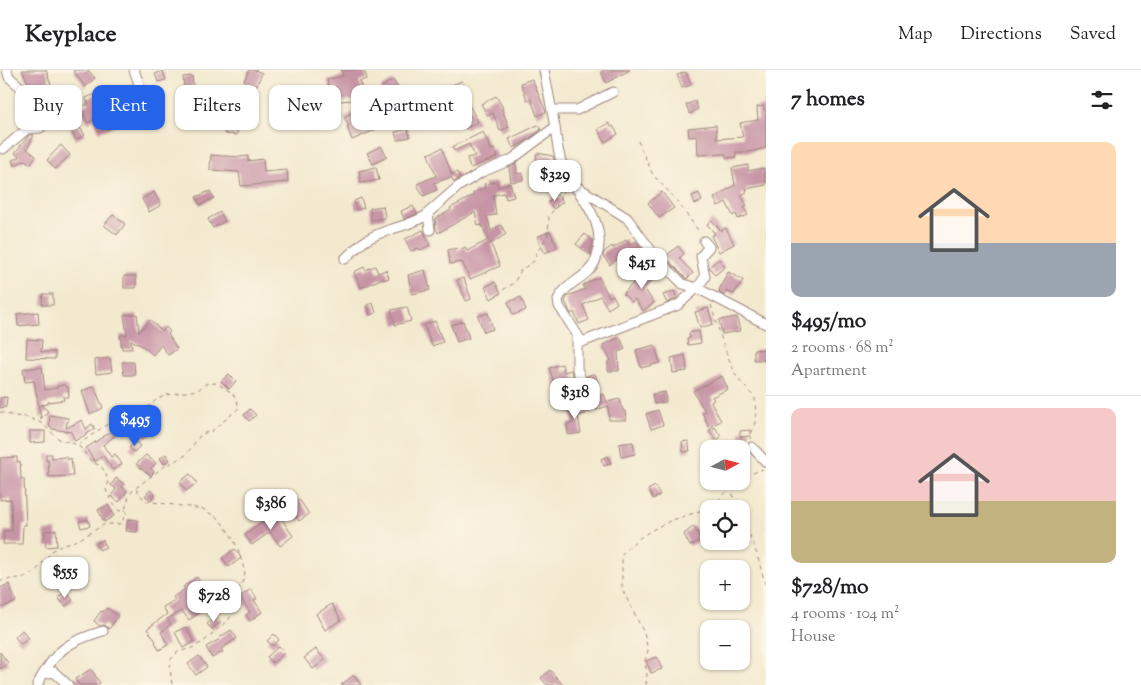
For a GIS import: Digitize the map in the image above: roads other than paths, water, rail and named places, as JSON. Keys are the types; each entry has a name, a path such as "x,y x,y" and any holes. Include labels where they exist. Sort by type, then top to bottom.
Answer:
{"street":[{"path":"7,70 9,77 18,85"},
{"path":"134,70 139,84"},
{"path":"544,70 562,165 593,213 600,241 596,261 587,273 563,291 558,300 559,306 582,342 678,305 697,288 705,277 702,256 706,244"},
{"path":"552,110 577,110 613,92"},
{"path":"344,259 371,237 414,223 427,215 459,186 482,172 510,160 555,127"},
{"path":"3,149 26,130"},
{"path":"572,183 627,218 656,257 683,284 697,288 766,324"},
{"path":"427,215 430,230"},
{"path":"577,335 577,369 585,389 588,407"},
{"path":"750,448 766,462"},
{"path":"37,685 60,650 103,631"},
{"path":"43,674 54,672 68,685"}]}
